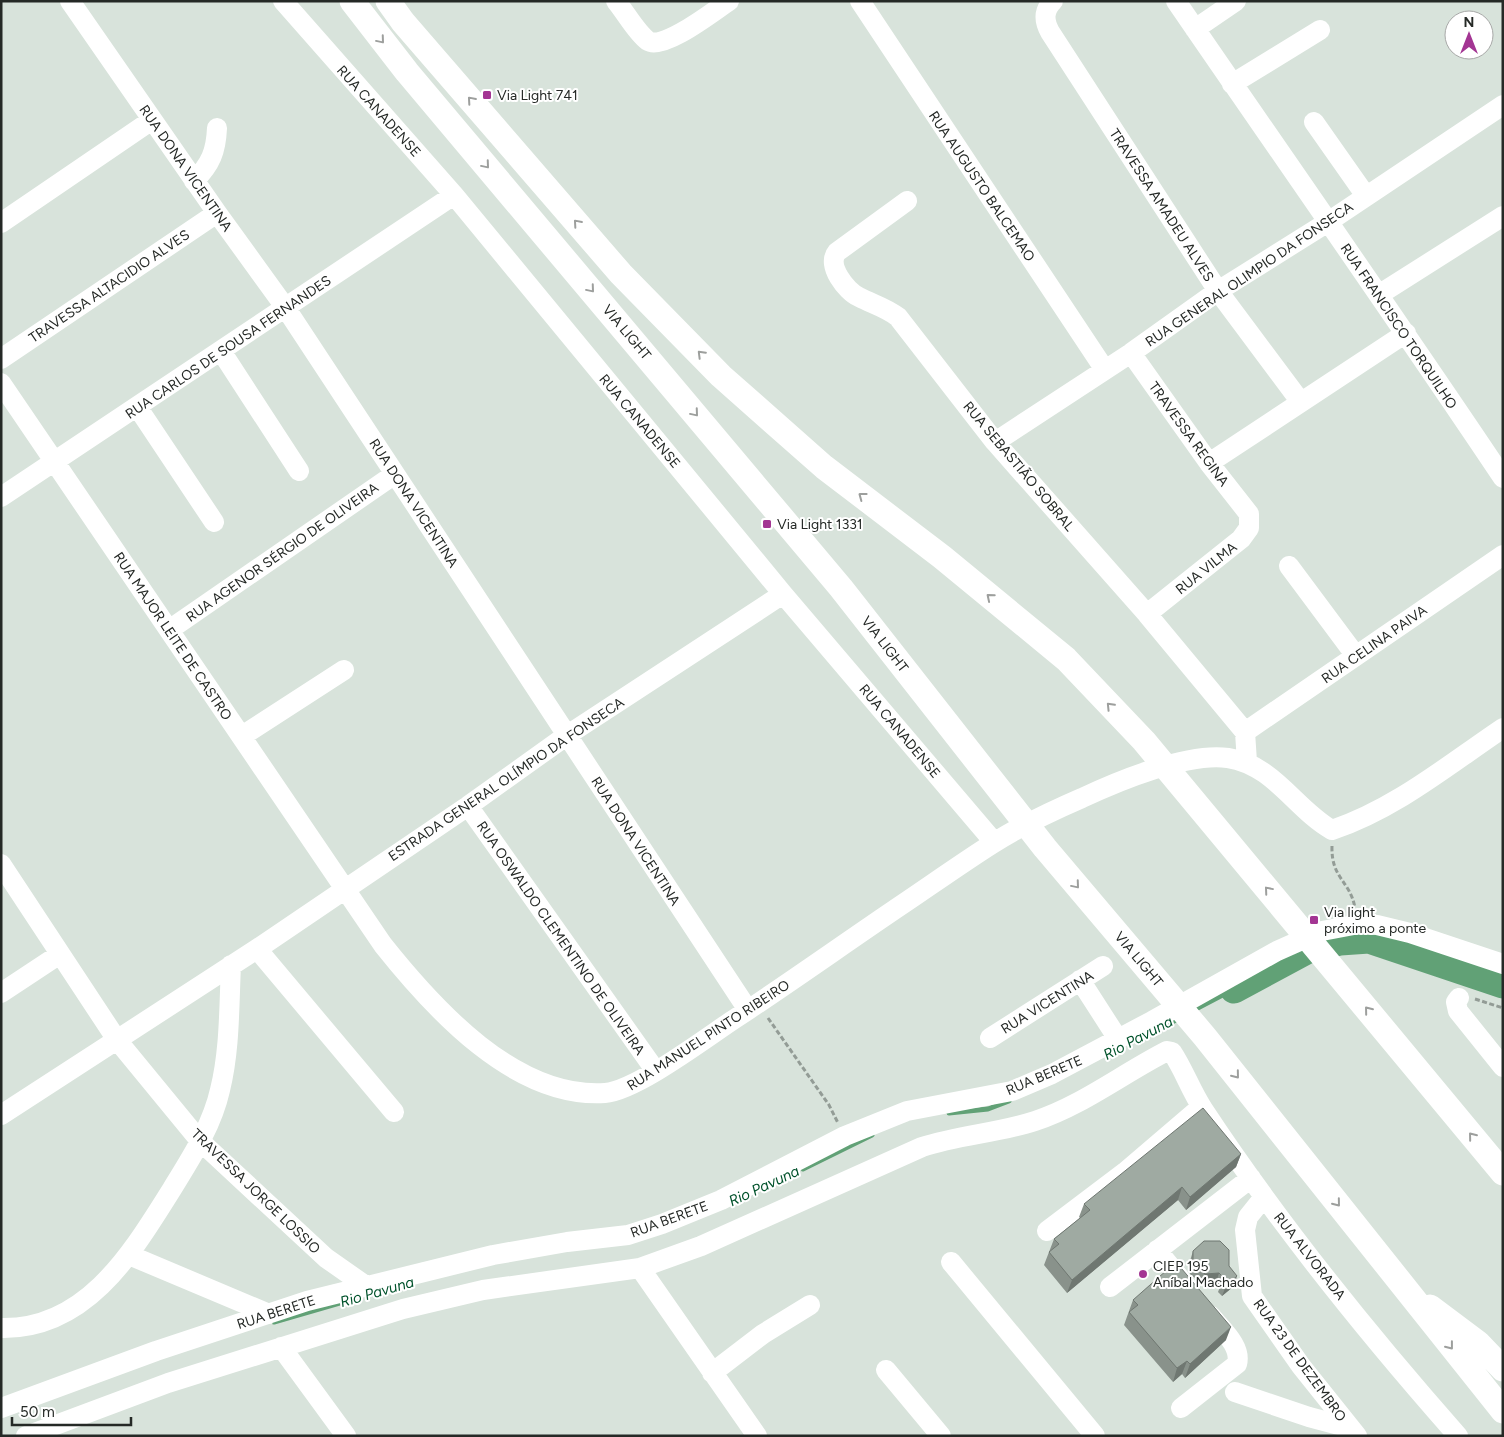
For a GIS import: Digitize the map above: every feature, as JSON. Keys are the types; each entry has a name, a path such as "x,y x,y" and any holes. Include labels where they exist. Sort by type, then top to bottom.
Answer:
{"main road":[{"name":"VIA LIGHT","path":"352,1 402,66 835,581 1045,848 1205,1037 1503,1410"},
{"path":"388,1 403,22 621,274 722,376 824,467 942,557 1066,660 1144,741 1503,1173"},
{"path":"1409,1293 1478,1343 1503,1369"}],"street":[{"name":"RUA DONA VICENTINA","path":"70,1 194,181 285,307 566,736 753,1007"},
{"name":"RUA CANADENSE","path":"283,1 454,195 783,594 994,842"},
{"path":"616,1 646,39 650,42 662,43 729,1"},
{"name":"RUA AUGUSTO BALCEMAO","path":"860,1 1105,370"},
{"name":"TRAVESSA AMADEU ALVES","path":"1053,1 1046,10 1045,16 1050,32 1218,291 1300,401"},
{"name":"RUA FRANCISCO TORQUILHO","path":"1176,1 1328,222 1380,294 1503,478"},
{"path":"1195,29 1236,1"},
{"path":"1232,84 1320,30"},
{"name":"RUA GENERAL OLIMPIO DA FONSECA","path":"995,442 1131,353 1218,291 1328,222 1503,105"},
{"path":"1,223 152,120"},
{"path":"1314,122 1366,196"},
{"path":"194,181 207,168 213,157 217,128"},
{"name":"RUA CARLOS DE SOUSA FERNANDES","path":"1,497 138,408 285,307 454,195"},
{"name":"RUA SEBASTIÃO SOBRAL","path":"907,201 837,252 832,262 834,270 858,297 881,305 898,317 995,442 1147,614 1245,732"},
{"name":"TRAVESSA ALTACIDIO ALVES","path":"1,359 217,213"},
{"path":"1380,294 1503,216"},
{"path":"1209,463 1300,401 1406,333"},
{"path":"220,351 298,471"},
{"name":"TRAVESSA REGINA","path":"1131,353 1209,463 1249,514"},
{"name":"RUA MAJOR LEITE DE CASTRO","path":"1,384 345,888"},
{"path":"138,408 214,522"},
{"name":"RUA AGENOR SÉRGIO DE OLIVEIRA","path":"169,630 395,474"},
{"name":"RUA VILMA","path":"1147,614 1241,539 1249,528 1249,514"},
{"name":"RUA CELINA PAIVA","path":"1245,732 1503,555"},
{"path":"1289,566 1356,656"},
{"name":"ESTRADA GENERAL OLÍMPIO DA FONSECA","path":"1,1115 258,949 468,806 566,736 783,594"},
{"path":"242,736 344,670"},
{"path":"1245,732 1247,762 1266,773 1318,822 1332,830 1357,822 1385,808 1503,728"},
{"name":"RUA MANUEL PINTO RIBEIRO","path":"345,888 383,945 438,1010 470,1037 510,1066 559,1088 576,1092 604,1093 621,1091 753,1007 994,842 1066,805 1135,776 1180,763 1210,757 1226,757 1247,762"},
{"name":"RUA OSWALDO CLEMENTINO DE OLIVEIRA","path":"468,806 655,1070"},
{"name":"TRAVESSA JORGE LOSSIO","path":"1,864 117,1040 200,1141 326,1258 366,1286"},
{"name":"RUA BERETE","path":"1,1408 156,1351 269,1314 366,1286 493,1255 567,1242 628,1235 662,1224 721,1200 845,1136 907,1111 1012,1091 1060,1070 1277,951 1322,931 1359,924 1377,925 1410,933 1503,964"},
{"path":"258,949 394,1112"},
{"path":"1,993 60,954"},
{"path":"1,1328 37,1322 75,1306 113,1276 129,1256 200,1141 212,1117 221,1089 231,965"},
{"name":"RUA VICENTINA","path":"990,1038 1104,966"},
{"path":"1080,980 1118,1039"},
{"path":"1459,998 1456,1002 1458,1011 1503,1066"},
{"name":"RUA ALVORADA","path":"640,1268 701,1246 922,1147 944,1140 1002,1130 1070,1108 1167,1051 1172,1052 1201,1107 1264,1197 1360,1319 1458,1436"},
{"path":"1047,1231 1126,1172 1201,1107"},
{"path":"1110,1287 1251,1178"},
{"name":"RUA 23 DE DEZEMBRO","path":"1264,1197 1248,1218 1245,1230 1252,1296 1301,1366 1353,1432"},
{"path":"1157,1250 1236,1348 1239,1356 1236,1364 1181,1408"},
{"path":"129,1256 269,1314"},
{"path":"951,1262 1095,1436"},
{"path":"26,1436 168,1383 403,1309 484,1290 640,1268 757,1436"},
{"path":"712,1373 762,1334 810,1305"},
{"path":"281,1347 346,1436"},
{"path":"886,1370 941,1436"},
{"path":"1235,1392 1353,1432"}],"path":[{"path":"1332,830 1332,864 1354,900 1359,924"},
{"path":"1459,998 1467,997 1489,1002 1503,1008"},
{"path":"753,1007 829,1105 845,1136"}],"building":[{"path":"1203,1108 1241,1154 1190,1197 1182,1187 1072,1280 1049,1252 1059,1244 1054,1239 1090,1210 1084,1204"},
{"path":"1204,1241 1220,1241 1229,1250 1229,1266 1237,1276 1226,1286 1222,1282 1225,1279 1219,1273 1205,1274 1193,1264 1193,1251"},
{"path":"1176,1262 1231,1327 1190,1364 1187,1361 1177,1368 1129,1312 1138,1305 1133,1300"}],"waterway":[{"name":"Rio Pavuna","path":"1234,989 1312,947 1340,941 1369,939 1503,984"},
{"name":"Rio Pavuna","path":"1192,1011 1234,989"},
{"name":"Rio Pavuna","path":"1158,1029 1180,1018"},
{"name":"Rio Pavuna","path":"949,1113 988,1109 1009,1101"},
{"name":"Rio Pavuna","path":"803,1169 872,1135"},
{"name":"Rio Pavuna","path":"274,1322 350,1300"}],"place":[{"name":"Via Light 741","path":"487,95"},
{"name":"Via Light 1331","path":"767,524"},
{"name":"Via light próximo a ponte","path":"1314,920"},
{"name":"CIEP 195 Aníbal Machado","path":"1143,1274"}]}
